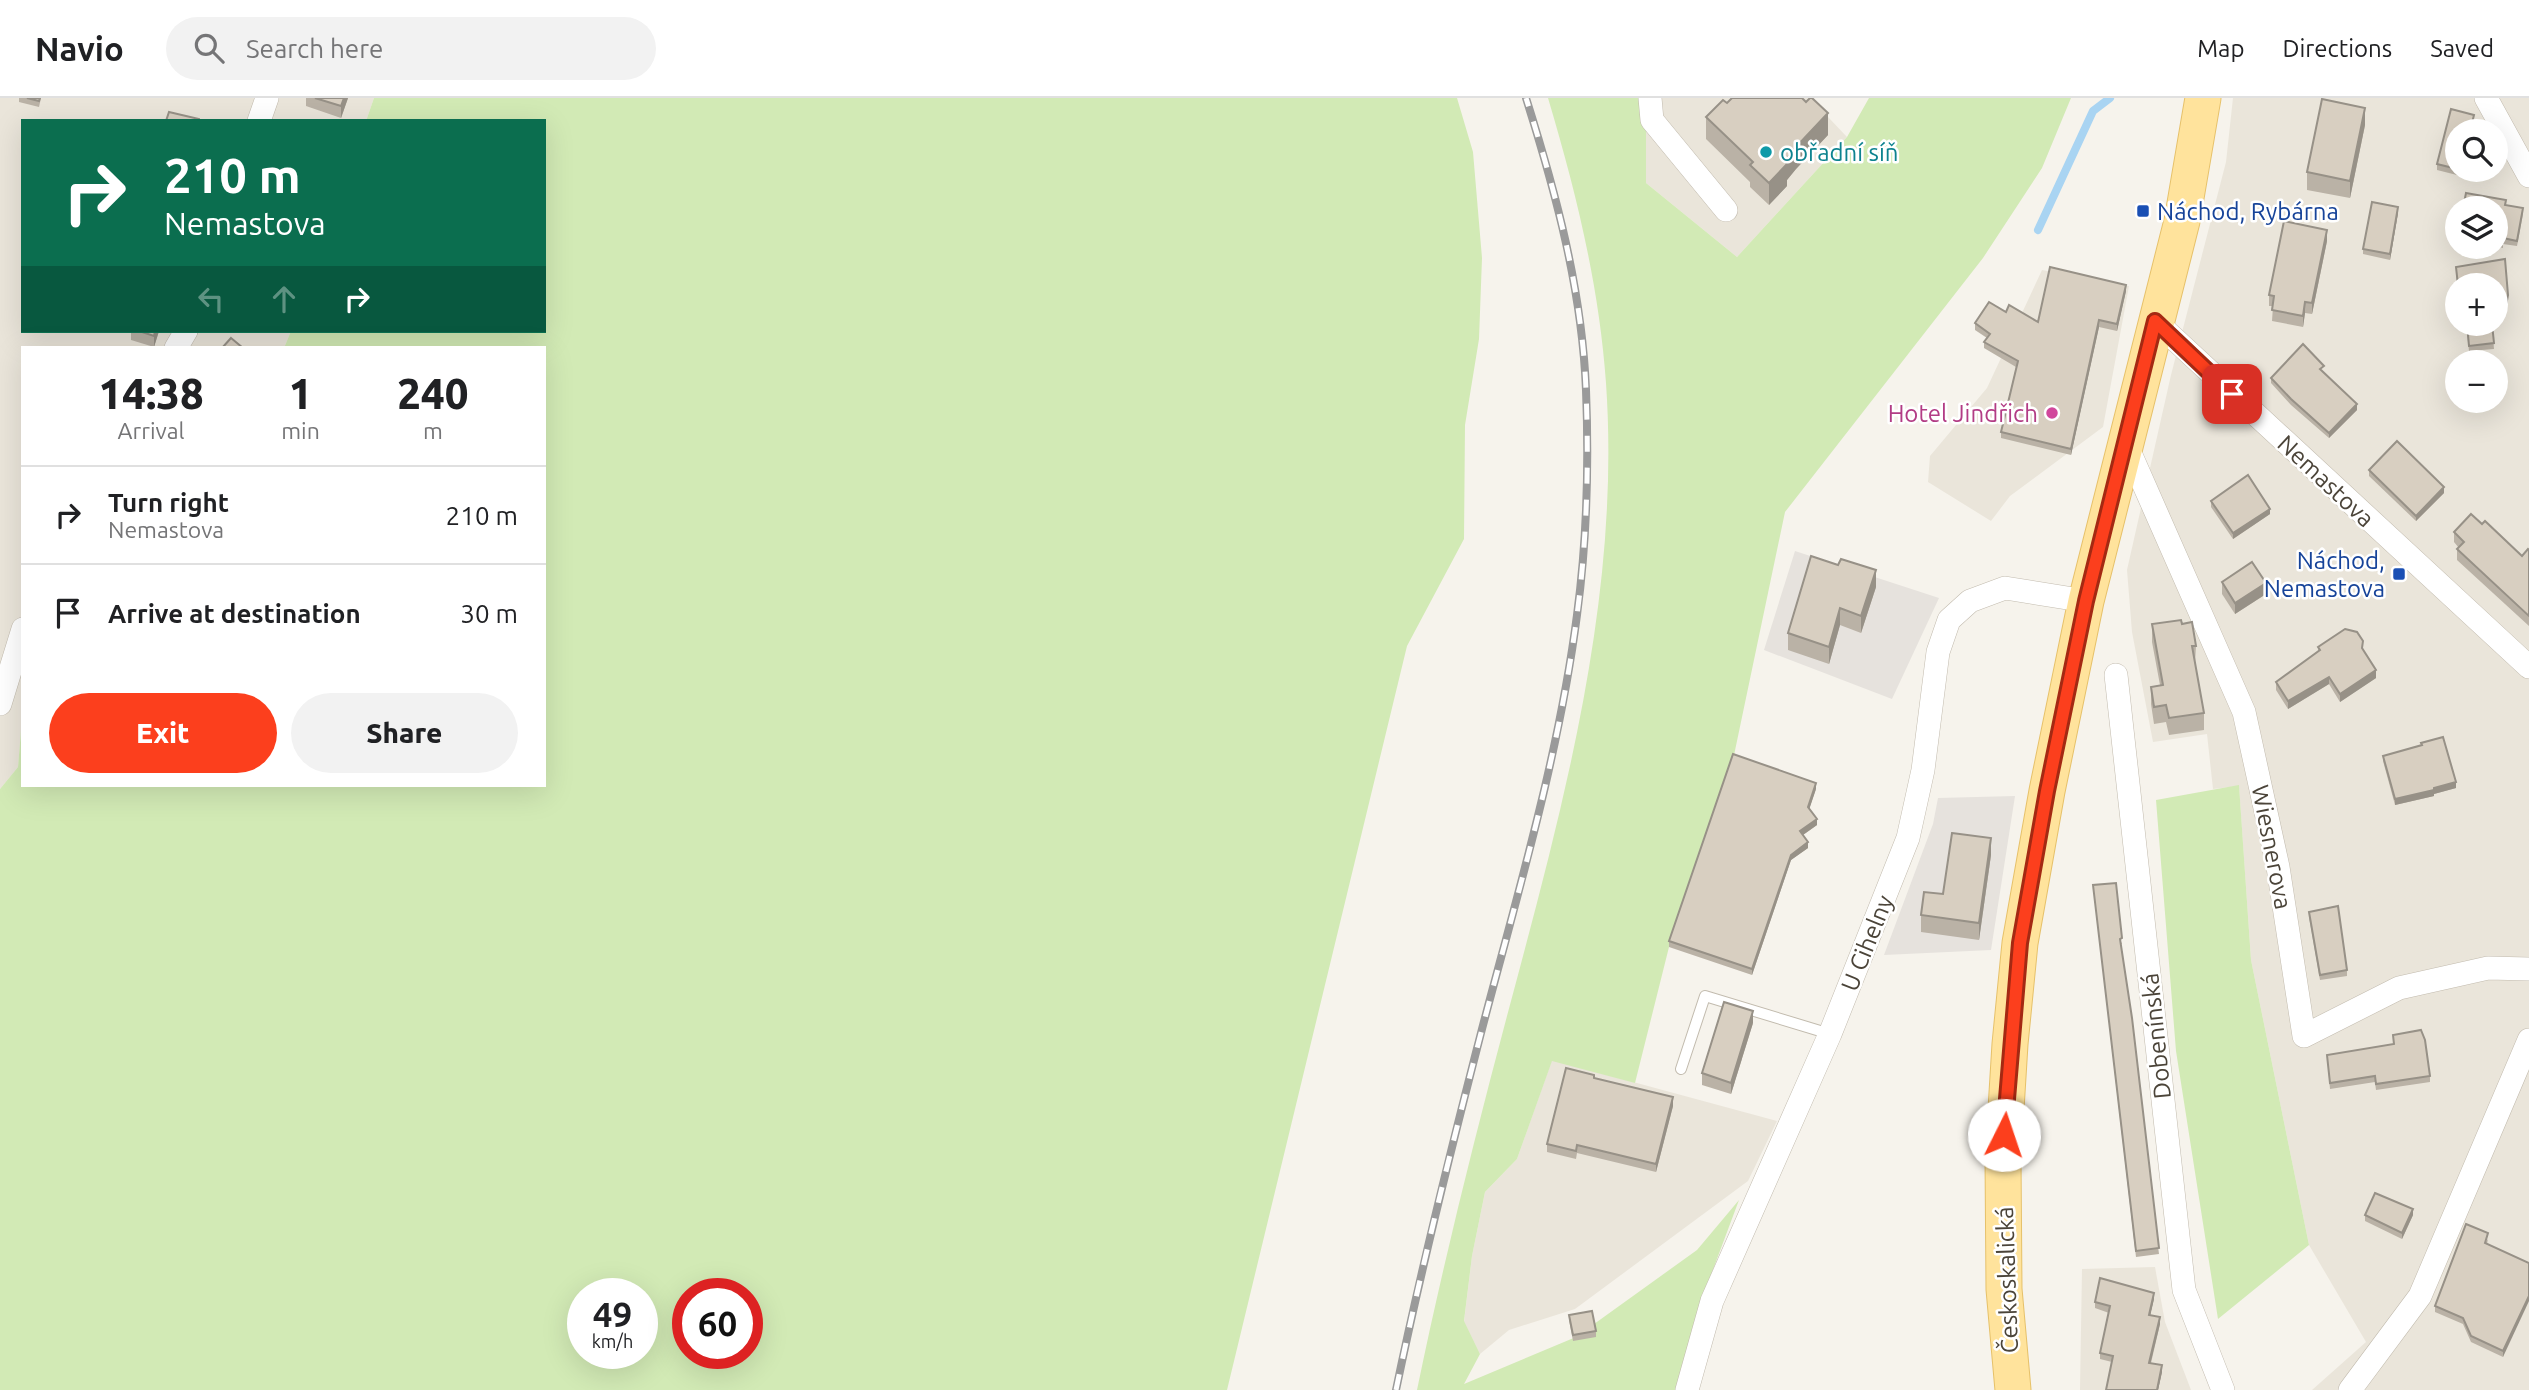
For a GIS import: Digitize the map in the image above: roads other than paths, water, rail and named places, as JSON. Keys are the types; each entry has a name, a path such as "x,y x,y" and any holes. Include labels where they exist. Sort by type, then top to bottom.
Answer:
{"main road":[{"name":"Českoskalická","path":"2012,1390 2004,1289 2003,1158 2010,1044 2022,931 2047,791 2086,601 2182,221 2203,98"}],"street":[{"path":"261,119 267,98"},
{"path":"1650,98 1652,120 1726,210"},
{"path":"2486,98 2529,176"},
{"name":"Nemastova","path":"2155,321 2529,667"},
{"name":"Wiesnerova","path":"2126,444 2244,712 2278,867 2304,1036 2399,988 2488,968 2529,969"},
{"name":"U Cihelny","path":"1687,1390 1712,1301 1830,1034 1909,838 1923,770 1938,652 1949,620 1970,601 2005,588 2086,601"},
{"path":"0,704 21,636"},
{"name":"Dobenínská","path":"2116,675 2184,1290 2223,1390"},
{"path":"2350,1390 2420,1296 2529,1040"}],"lane":[{"path":"1681,1069 1705,996 1830,1034"}],"waterway":[{"path":"2038,230 2093,111 2110,98"}],"railway":[{"path":"1396,1390 1448,1164 1549,771 1569,667 1580,587 1587,474 1584,353 1566,242 1526,98"}],"place":[{"name":"obřadní síň","path":"1766,152"},
{"name":"Náchod, Rybárna","path":"2143,211"},
{"name":"Hotel Jindřich","path":"2052,413"},
{"name":"Náchod, Nemastova","path":"2399,574"}]}
